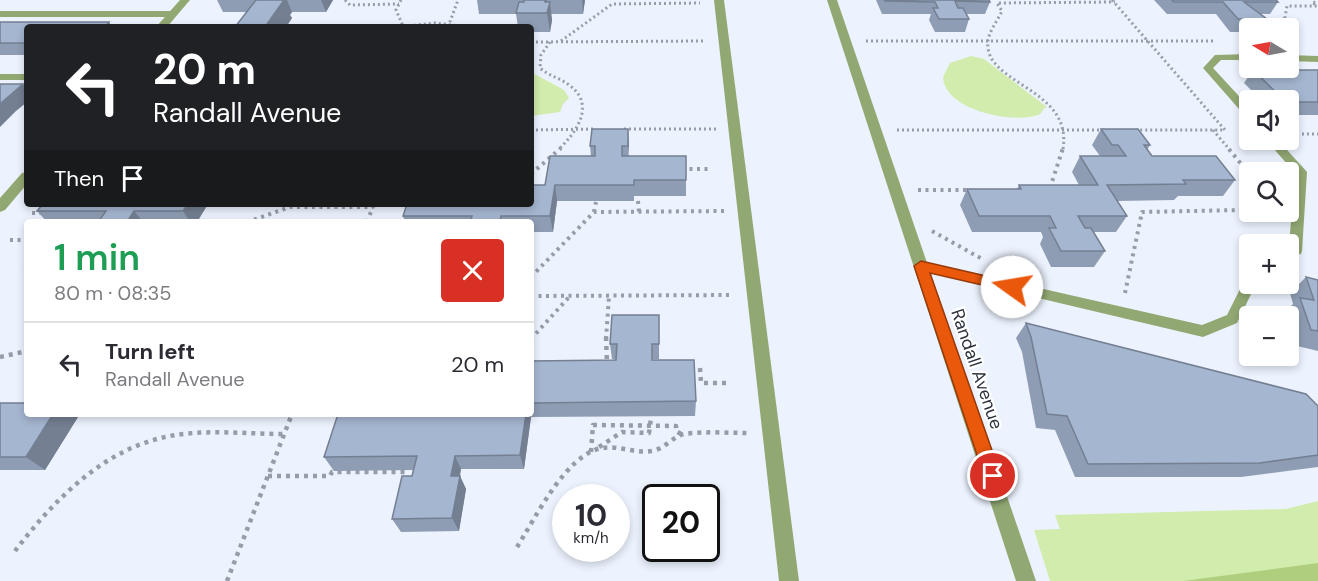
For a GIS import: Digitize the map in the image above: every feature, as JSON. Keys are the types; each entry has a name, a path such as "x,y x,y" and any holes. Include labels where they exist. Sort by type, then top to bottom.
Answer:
{"street":[{"path":"164,24 185,0"},
{"name":"Randall Avenue","path":"832,0 1026,581"},
{"path":"719,2 789,581"},
{"path":"0,76 24,77"},
{"path":"0,207 24,179"}],"lane":[{"path":"0,14 173,14"},
{"path":"1239,57 1218,57 1208,68 1239,103"},
{"path":"1299,58 1318,59"},
{"path":"1281,150 1301,172 1297,234"},
{"path":"921,266 1203,331 1232,319 1244,294"}],"path":[{"path":"345,0 350,5 399,4"},
{"path":"400,24 396,10 401,0"},
{"path":"450,24 458,0"},
{"path":"1049,189 1061,161 1064,130 1057,111 1044,97 997,67 989,54 988,41 1002,11 997,3 1114,1 1225,130 1132,130"},
{"path":"561,42 612,2 719,2"},
{"path":"1285,18 1287,6 1317,6 1312,2 1318,3"},
{"path":"866,41 1216,41"},
{"path":"534,42 724,42"},
{"path":"534,171 579,129 584,114 580,97 570,86 540,68 541,55 550,42"},
{"path":"614,129 734,128"},
{"path":"534,129 603,129"},
{"path":"897,130 1110,130"},
{"path":"1124,297 1142,212 1242,210 1247,171 1213,130"},
{"path":"1299,134 1318,134"},
{"path":"678,169 711,169"},
{"path":"918,190 978,190"},
{"path":"638,201 639,212"},
{"path":"534,274 594,212 596,202"},
{"path":"256,219 290,207"},
{"path":"594,212 744,211"},
{"path":"32,213 50,213"},
{"path":"932,231 985,260"},
{"path":"10,240 24,240"},
{"path":"534,296 754,295"},
{"path":"534,336 570,296"},
{"path":"609,296 605,360 612,368"},
{"path":"0,357 24,352"},
{"path":"681,368 700,368 701,383 728,383"},
{"path":"227,581 291,417"},
{"path":"517,547 567,472 591,452 622,432 649,433 651,418"},
{"path":"591,452 593,425 676,426 681,434"},
{"path":"591,452 601,448 657,452 670,446 681,434 720,433"},
{"path":"15,551 38,519 106,461 135,447 171,436 284,434"},
{"path":"268,476 330,476 332,472 406,472"}],"green space":[{"path":"971,56 984,59 1047,107 1038,115 1012,118 981,112 955,98 946,88 943,77 950,63"},
{"path":"534,74 564,90 569,98 563,104 560,112 534,116"},
{"path":"1318,501 1318,581 1050,581 1034,530 1060,529 1055,515 1286,509"},
{"path":"1318,563 1318,581 1183,581"}],"building":[{"path":"256,0 284,0 267,24 237,24"},
{"path":"524,0 550,2 547,13 516,13 519,2 524,2"},
{"path":"884,0 989,0 990,2 955,1 958,8 963,8 969,19 939,19 933,8 938,8 935,2"},
{"path":"1172,0 1276,0 1278,2 1244,2 1266,18 1238,19 1223,2 1174,2"},
{"path":"0,22 109,22 107,24 24,24 24,43 0,43"},
{"path":"1299,70 1318,70 1318,102 1299,102 1299,90 1274,90 1261,78 1299,78"},
{"path":"0,84 23,84 0,104"},
{"path":"592,129 628,129 628,146 622,146 622,156 686,156 686,180 634,180 634,185 555,185 550,216 501,216 500,219 471,219 472,216 403,216 406,207 534,207 534,185 545,185 550,156 595,156 595,146 590,146"},
{"path":"1101,129 1138,129 1150,145 1144,145 1152,156 1216,156 1235,180 1183,180 1186,184 1107,185 1127,216 1078,216 1085,228 1091,228 1105,251 1061,251 1049,228 1056,228 1050,216 979,216 967,189 1021,189 1019,185 1098,185 1080,156 1126,156 1118,145 1112,145"},
{"path":"40,207 186,207 183,211 134,211 129,219 100,219 106,211 37,211"},
{"path":"1306,277 1318,280 1318,331 1311,330 1300,298 1314,300"},
{"path":"612,315 659,315 659,344 652,344 652,360 694,360 696,401 534,403 534,361 616,360 617,344 610,344"},
{"path":"1026,323 1306,394 1318,406 1318,455 1260,463 1088,464 1067,416 1047,414"},
{"path":"0,403 24,403 24,417 51,417 26,457 0,457"},
{"path":"337,417 526,417 520,455 455,456 451,476 460,476 452,518 392,519 402,476 412,476 417,456 324,457"}],"route":[{"path":"993,476 921,266 1012,287"}]}
